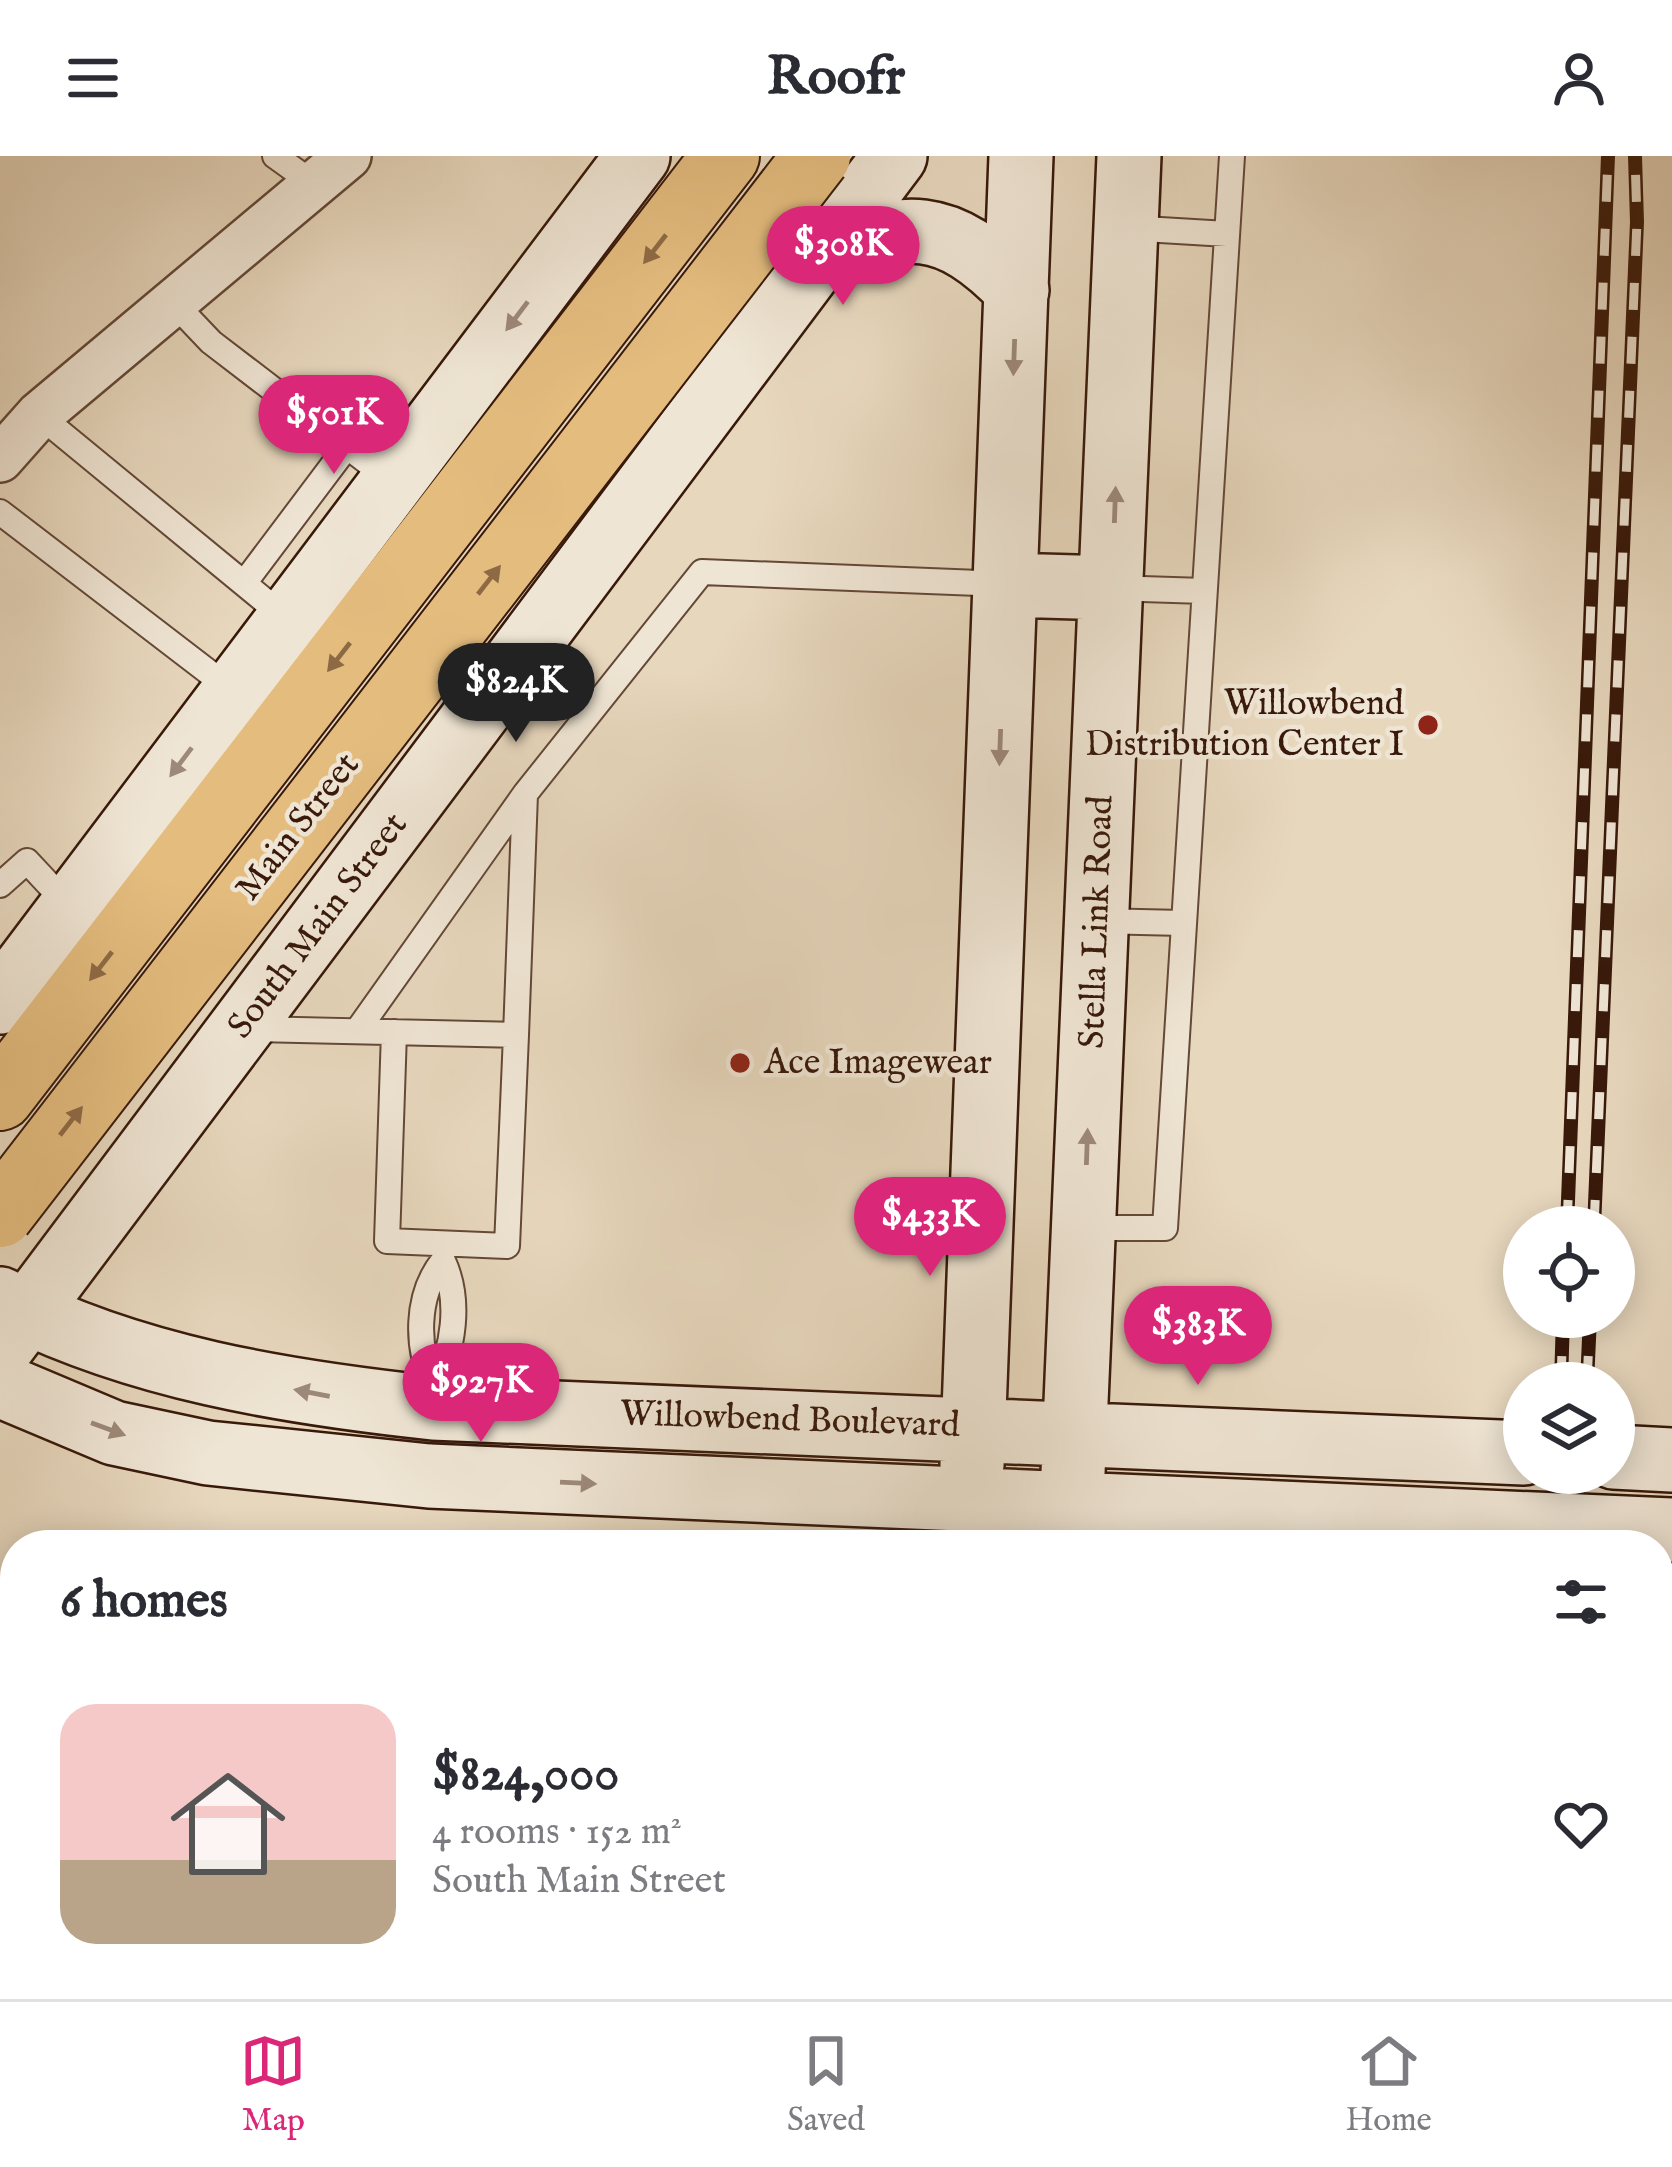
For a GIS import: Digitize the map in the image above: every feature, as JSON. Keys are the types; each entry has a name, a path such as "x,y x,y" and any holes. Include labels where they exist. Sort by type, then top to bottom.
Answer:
{"highway":[{"name":"Main Street","path":"0,1096 726,156"},
{"name":"Main Street","path":"0,1214 817,156"}],"main road":[{"path":"0,1002 234,692 267,601 371,463 638,156"},
{"name":"South Main Street","path":"10,1320 134,1172 895,156"},
{"path":"969,1523 1022,156"},
{"name":"Stella Link Road","path":"1072,1525 1130,156"},
{"path":"817,261 870,234 920,228 986,257 1017,290"},
{"path":"1006,584 1112,588"},
{"path":"0,1172 51,1199 73,1201 134,1172"},
{"name":"Willowbend Boulevard","path":"10,1320 139,1357 324,1396 434,1397 1503,1452"},
{"name":"Willowbend Boulevard","path":"0,1385 114,1433 208,1454 969,1523 1672,1530"},
{"path":"429,1476 434,1397"},
{"path":"1635,1458 1672,1460"}],"street":[{"path":"0,459 38,415 331,170"}],"lane":[{"path":"275,156 331,170"},
{"path":"1084,1228 1165,1228 1232,156"},
{"path":"1126,228 1227,234"},
{"path":"173,302 212,342 371,463"},
{"path":"38,415 267,601"},
{"path":"0,512 234,692"},
{"path":"357,1031 525,794 702,572 1006,584"},
{"path":"1112,588 1204,591"},
{"path":"394,1032 387,1241 443,1252 507,1246 525,794"},
{"path":"0,885 27,861 71,908"},
{"path":"1097,921 1184,923"},
{"path":"241,1029 516,1035"},
{"path":"434,1397 420,1358 426,1282 443,1252"}],"railway":[{"path":"1568,1206 1608,156"},
{"path":"1595,1206 1637,222 1635,156"},
{"path":"1562,1338 1562,1362"},
{"path":"1588,1362 1589,1338"}],"place":[{"name":"Willowbend Distribution Center I","path":"1428,725"},
{"name":"Ace Imagewear","path":"740,1063"}]}
